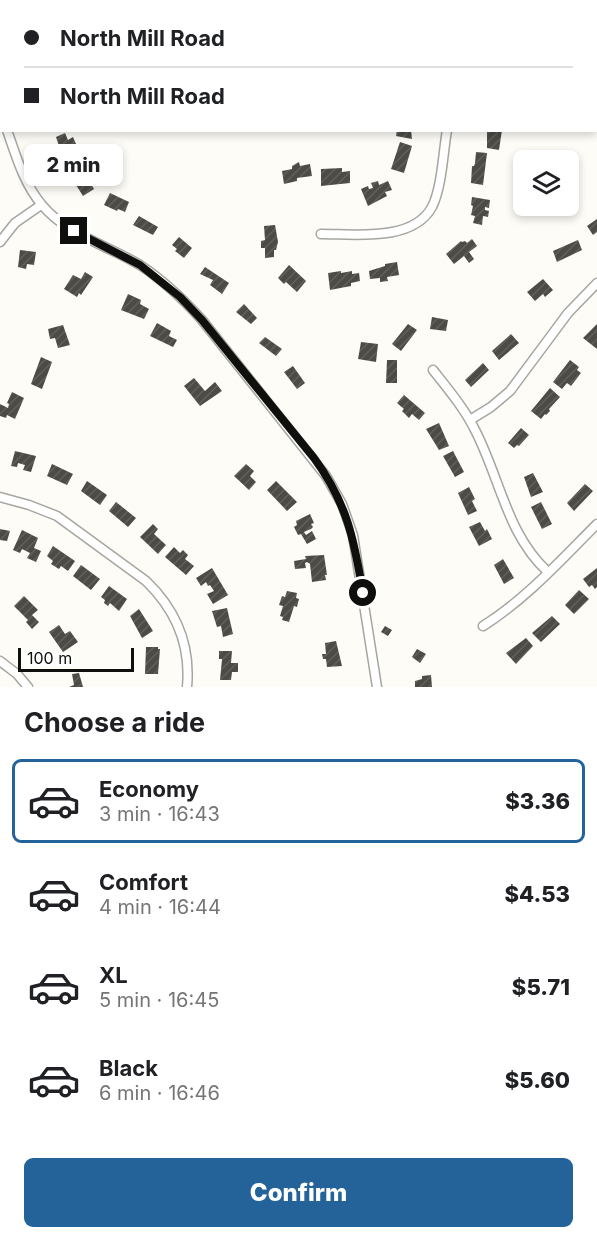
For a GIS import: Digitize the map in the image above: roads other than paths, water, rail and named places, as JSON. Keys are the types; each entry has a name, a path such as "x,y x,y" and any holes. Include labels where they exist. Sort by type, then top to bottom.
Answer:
{"street":[{"path":"7,132 27,182 41,205 61,224 140,265 180,297 202,320 326,476 342,504 353,535 377,687"},
{"path":"321,234 393,233 410,228 419,222 432,207 437,193 447,132"},
{"path":"0,242 15,223 41,205"},
{"path":"470,420 491,407 510,391 568,314 597,283"},
{"path":"433,370 453,394 476,431 517,534 530,554 548,572"},
{"path":"0,496 57,516 159,593 184,638 188,663 187,687"},
{"path":"483,626 516,603 597,524"},
{"path":"0,661 17,674 28,687"}]}
